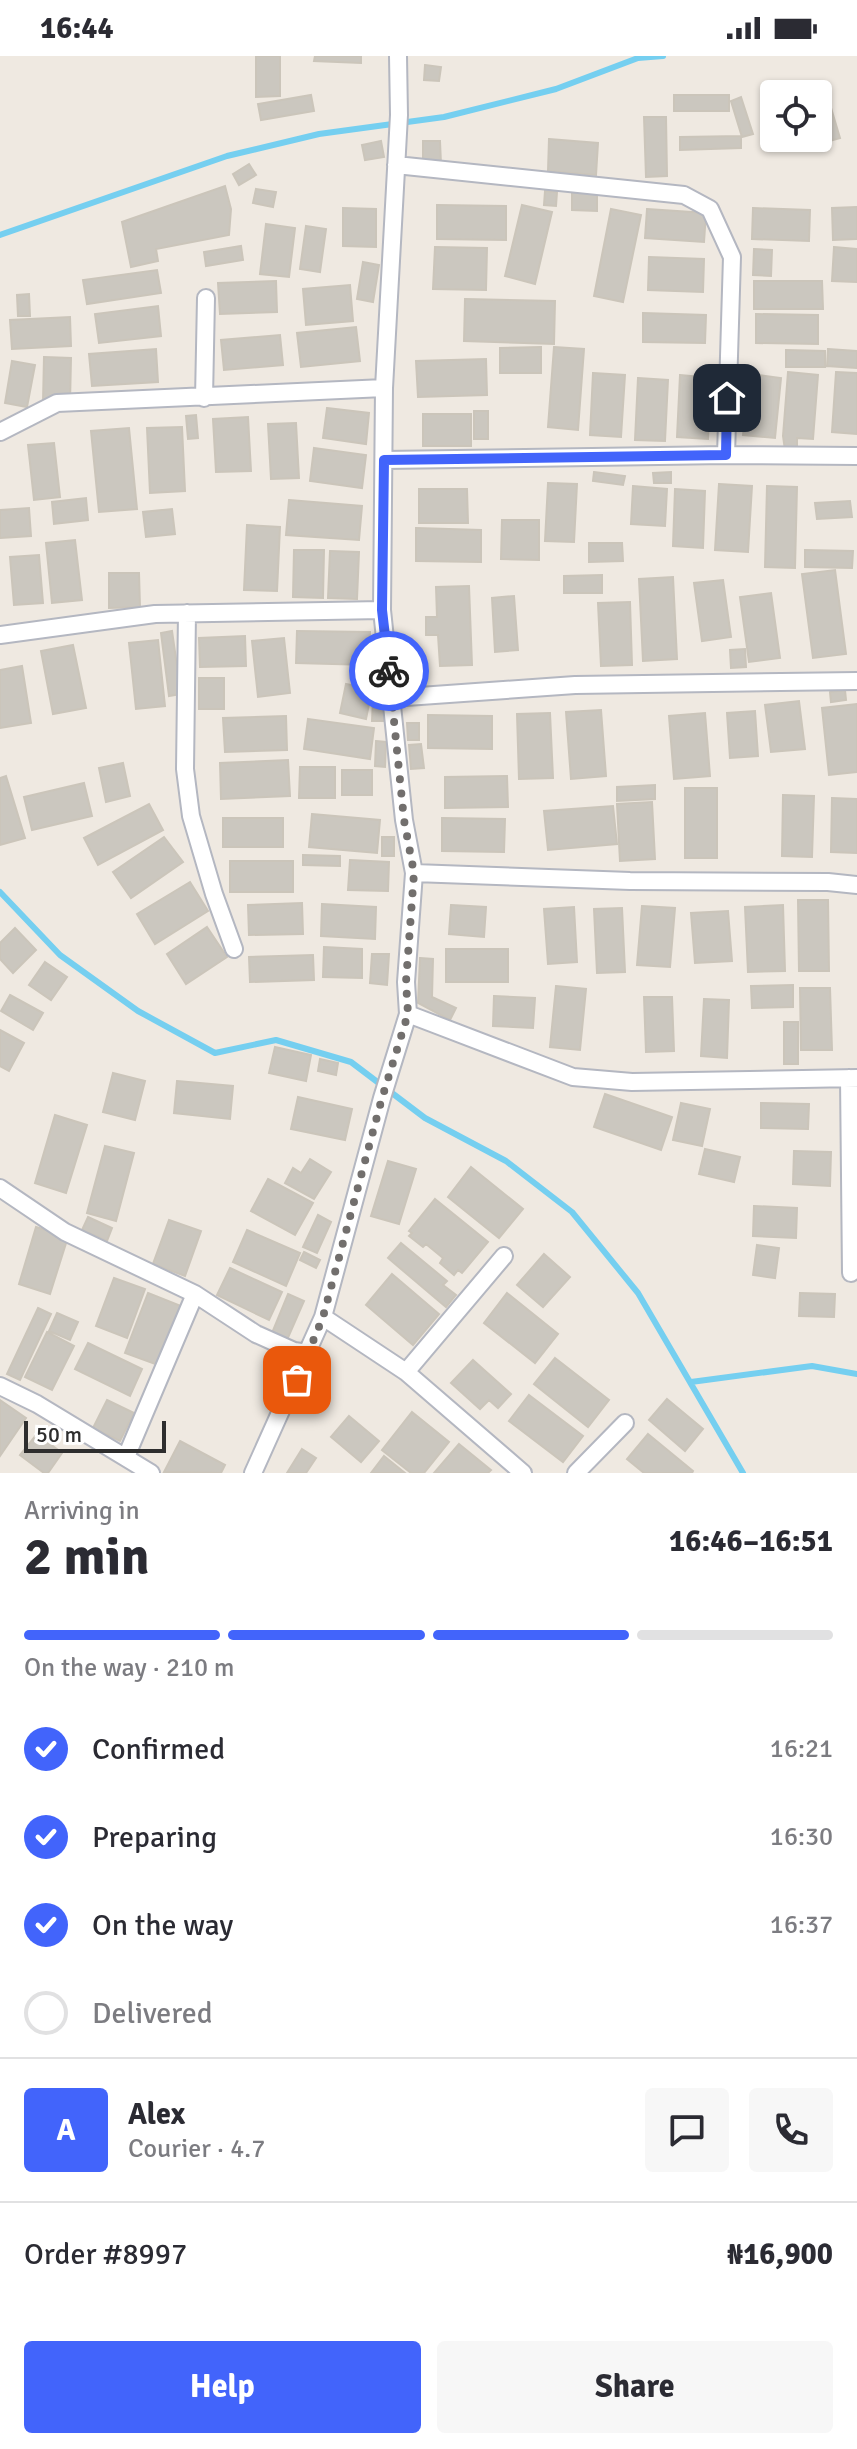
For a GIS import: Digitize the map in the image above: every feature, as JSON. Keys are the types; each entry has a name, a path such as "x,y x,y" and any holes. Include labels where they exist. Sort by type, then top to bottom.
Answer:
{"street":[{"path":"253,1473 323,1317 408,1014 406,982 414,873 404,820 382,610 384,388 399,115 398,56"},
{"path":"396,165 671,193 684,195 710,209 732,257 726,455"},
{"path":"204,398 206,298"},
{"path":"0,432 57,403 384,388"},
{"path":"384,460 857,456"},
{"path":"0,635 155,614 382,610"},
{"path":"187,613 187,785 195,829 234,949"},
{"path":"392,698 575,685 857,681"},
{"path":"414,873 857,885"},
{"path":"408,1014 573,1077 632,1082 853,1078 851,1273"},
{"path":"0,1188 65,1232 195,1294 256,1334 294,1351 309,1353"},
{"path":"406,1372 504,1256"},
{"path":"126,1457 195,1294"},
{"path":"323,1317 406,1372 523,1473"},
{"path":"0,1386 37,1404 151,1473"},
{"path":"576,1473 625,1423"}],"building":[{"path":"256,56 280,56 280,96 256,97"},
{"path":"315,56 361,56 361,63 314,61"},
{"path":"425,65 441,67 439,81 424,80"},
{"path":"311,95 314,111 261,120 258,104"},
{"path":"674,95 729,95 729,111 674,111"},
{"path":"741,97 753,134 742,137 731,101"},
{"path":"832,111 840,138 832,140"},
{"path":"644,117 666,117 667,176 646,177"},
{"path":"741,136 741,148 680,150 680,137"},
{"path":"549,139 598,143 596,175 548,171"},
{"path":"381,141 384,157 365,160 362,145"},
{"path":"423,141 440,141 441,164 423,164"},
{"path":"249,164 256,175 239,185 233,174"},
{"path":"225,186 231,209 229,235 156,249 158,261 131,267 122,222"},
{"path":"256,189 276,192 273,207 253,203"},
{"path":"545,191 557,192 556,206 544,205"},
{"path":"572,193 597,193 597,211 572,210"},
{"path":"437,205 506,206 506,240 437,239"},
{"path":"522,205 552,212 535,284 505,276"},
{"path":"857,207 857,239 833,240 832,208"},
{"path":"343,208 376,209 376,247 343,246"},
{"path":"753,208 810,210 809,241 752,239"},
{"path":"611,209 641,215 623,302 594,296"},
{"path":"647,209 706,213 704,242 645,238"},
{"path":"266,224 295,228 289,277 260,274"},
{"path":"306,226 326,229 320,272 300,269"},
{"path":"241,246 243,260 206,266 204,252"},
{"path":"435,247 487,248 486,290 433,289"},
{"path":"834,247 857,249 857,282 832,281"},
{"path":"754,249 772,250 771,276 753,275"},
{"path":"649,257 704,259 703,292 648,290"},
{"path":"363,262 379,265 373,302 357,299"},
{"path":"157,270 161,293 87,304 83,280"},
{"path":"276,281 277,312 220,314 218,283"},
{"path":"754,281 822,281 823,309 754,309"},
{"path":"350,285 353,321 306,325 303,289"},
{"path":"29,294 30,316 18,316 17,295"},
{"path":"465,299 555,301 554,344 464,341"},
{"path":"158,306 161,336 99,343 95,314"},
{"path":"643,313 706,315 705,343 643,342"},
{"path":"756,314 818,315 818,344 756,343"},
{"path":"70,317 71,346 12,349 10,320"},
{"path":"356,327 360,361 301,367 297,333"},
{"path":"280,335 283,365 224,370 221,340"},
{"path":"541,347 541,373 500,373 500,348"},
{"path":"554,347 584,349 578,430 548,427"},
{"path":"156,349 158,382 92,386 89,354"},
{"path":"828,349 857,351 857,368 827,366"},
{"path":"786,350 825,351 825,367 786,367"},
{"path":"44,357 71,358 70,403 43,402"},
{"path":"486,359 487,395 418,397 416,361"},
{"path":"12,361 35,365 27,407 5,403"},
{"path":"788,372 818,375 813,439 797,438 797,450 785,450 783,436"},
{"path":"836,372 857,373 857,434 832,432"},
{"path":"593,373 625,375 621,437 590,435"},
{"path":"750,374 781,378 775,438 743,435"},
{"path":"680,375 711,378 708,439 677,437"},
{"path":"638,378 668,380 665,441 635,440"},
{"path":"327,408 369,413 366,444 323,438"},
{"path":"474,411 488,411 488,439 474,439"},
{"path":"423,414 471,414 471,446 423,446"},
{"path":"196,415 198,438 188,439 186,416"},
{"path":"248,417 251,471 216,472 213,419"},
{"path":"296,423 299,478 271,479 268,424"},
{"path":"182,427 185,491 150,493 147,428"},
{"path":"129,428 137,509 99,512 91,431"},
{"path":"54,443 60,497 34,500 28,445"},
{"path":"314,448 366,455 362,488 310,481"},
{"path":"594,472 625,476 623,485 593,481"},
{"path":"671,472 671,483 654,483 653,473"},
{"path":"548,483 577,484 574,542 545,541"},
{"path":"719,484 752,486 748,552 715,550"},
{"path":"633,486 667,489 665,526 631,524"},
{"path":"767,486 797,487 795,568 765,567"},
{"path":"419,489 467,489 468,523 419,523"},
{"path":"675,489 705,491 703,548 673,546"},
{"path":"86,498 88,520 54,524 52,502"},
{"path":"289,500 362,506 359,540 286,535"},
{"path":"850,501 852,517 817,519 815,503"},
{"path":"29,508 31,536 0,538 0,510"},
{"path":"172,509 175,534 146,537 143,512"},
{"path":"502,520 539,520 539,560 501,559"},
{"path":"247,525 280,527 277,591 244,590"},
{"path":"416,528 481,530 481,562 416,561"},
{"path":"75,540 82,600 52,603 46,543"},
{"path":"589,543 622,543 623,561 589,562"},
{"path":"294,550 324,550 323,598 293,597"},
{"path":"805,550 853,551 852,568 805,567"},
{"path":"330,551 359,552 357,599 328,598"},
{"path":"39,555 43,603 14,605 10,557"},
{"path":"835,570 846,654 813,658 802,574"},
{"path":"109,573 139,573 140,607 109,608"},
{"path":"602,575 602,593 564,593 564,576"},
{"path":"673,577 677,659 643,661 639,579"},
{"path":"723,580 731,637 702,641 694,583"},
{"path":"469,586 472,665 440,666 438,635 426,635 426,617 437,617 436,587"},
{"path":"771,593 780,658 749,662 740,597"},
{"path":"514,596 518,650 495,652 492,598"},
{"path":"630,602 632,665 601,666 598,603"},
{"path":"172,631 181,694 169,696 161,633"},
{"path":"297,631 370,632 369,665 296,663"},
{"path":"245,636 246,666 200,667 199,638"},
{"path":"284,638 290,693 258,697 252,641"},
{"path":"158,640 165,706 136,709 129,643"},
{"path":"73,645 86,708 53,714 41,651"},
{"path":"745,649 746,667 731,668 730,650"},
{"path":"22,666 31,723 0,728 0,670"},
{"path":"199,678 224,678 224,709 199,709"},
{"path":"346,684 372,689 366,719 340,713"},
{"path":"845,690 846,700 831,702 830,692"},
{"path":"373,698 384,698 384,721 372,721"},
{"path":"799,701 805,749 771,752 765,705"},
{"path":"857,704 857,772 829,775 822,708"},
{"path":"601,710 606,776 571,779 566,712"},
{"path":"755,711 758,756 730,758 727,713"},
{"path":"550,713 553,778 519,779 517,714"},
{"path":"705,713 710,776 674,779 669,716"},
{"path":"428,715 492,716 492,749 428,748"},
{"path":"286,716 287,750 225,752 223,718"},
{"path":"308,719 374,728 370,759 304,749"},
{"path":"407,723 419,723 419,740 408,740"},
{"path":"376,741 386,742 385,767 375,766"},
{"path":"421,744 424,768 411,769 409,745"},
{"path":"288,760 290,796 221,799 220,763"},
{"path":"123,763 130,796 106,802 99,768"},
{"path":"300,767 335,767 335,798 299,798"},
{"path":"342,770 372,770 372,795 342,795"},
{"path":"6,776 25,838 0,845 0,778"},
{"path":"507,776 508,807 445,808 445,777"},
{"path":"84,783 92,816 32,830 24,797"},
{"path":"655,785 655,799 617,801 617,787"},
{"path":"685,788 717,788 717,858 685,858"},
{"path":"783,795 814,796 812,857 782,856"},
{"path":"832,798 857,799 857,853 831,852"},
{"path":"652,802 655,859 620,861 617,804"},
{"path":"149,804 163,830 98,865 84,838"},
{"path":"613,806 617,844 548,850 544,811"},
{"path":"312,814 380,820 377,853 309,847"},
{"path":"223,818 283,818 283,847 223,847"},
{"path":"442,818 505,819 504,852 442,851"},
{"path":"164,837 183,862 131,898 113,872"},
{"path":"382,837 394,837 394,856 382,856"},
{"path":"303,855 340,856 340,866 303,865"},
{"path":"350,860 389,862 388,891 348,890"},
{"path":"230,861 293,861 293,892 230,892"},
{"path":"190,882 208,911 155,944 137,914"},
{"path":"798,900 828,900 829,971 799,971"},
{"path":"302,903 303,934 249,935 248,905"},
{"path":"322,904 376,907 375,939 321,936"},
{"path":"451,905 486,907 484,937 449,934"},
{"path":"783,905 785,971 748,972 745,907"},
{"path":"642,906 675,908 670,967 637,965"},
{"path":"574,907 577,962 548,964 544,909"},
{"path":"622,908 625,972 597,973 594,909"},
{"path":"728,911 732,961 695,963 691,913"},
{"path":"207,927 227,957 186,984 167,954"},
{"path":"15,928 36,950 13,973 0,959 0,943"},
{"path":"324,947 362,949 362,978 323,977"},
{"path":"446,949 508,949 508,982 446,982"},
{"path":"372,954 389,954 387,985 370,983"},
{"path":"313,955 314,980 250,982 249,957"},
{"path":"420,958 433,959 432,997 456,1008 450,1020 418,1003"},
{"path":"45,962 67,977 51,1000 29,985"},
{"path":"793,985 793,1007 752,1008 751,986"},
{"path":"556,986 586,989 580,1050 550,1047"},
{"path":"800,988 830,988 832,1050 801,1050"},
{"path":"10,995 43,1013 33,1030 1,1011"},
{"path":"494,996 535,998 533,1028 493,1026"},
{"path":"644,997 672,997 674,1051 646,1052"},
{"path":"704,999 729,1000 727,1058 701,1056"},
{"path":"784,1022 798,1022 798,1064 784,1064"},
{"path":"0,1030 24,1043 9,1071 0,1066"},
{"path":"275,1047 311,1055 306,1081 269,1073"},
{"path":"320,1059 338,1063 336,1075 318,1071"},
{"path":"113,1073 145,1081 135,1120 103,1112"},
{"path":"177,1081 233,1086 230,1119 174,1113"},
{"path":"605,1094 672,1117 661,1150 594,1127"},
{"path":"298,1097 352,1109 345,1140 291,1129"},
{"path":"681,1103 710,1109 702,1146 673,1140"},
{"path":"761,1103 809,1104 808,1129 761,1128"},
{"path":"55,1115 87,1125 66,1193 35,1183"},
{"path":"105,1146 134,1153 116,1221 87,1213"},
{"path":"705,1149 740,1157 734,1182 699,1174"},
{"path":"794,1151 831,1152 830,1186 793,1184"},
{"path":"310,1159 331,1172 314,1199 285,1183 293,1168 301,1173"},
{"path":"388,1161 416,1169 399,1224 371,1216"},
{"path":"471,1167 523,1209 499,1238 448,1197"},
{"path":"268,1179 313,1203 295,1235 251,1211"},
{"path":"435,1199 488,1242 462,1273 458,1270 454,1275 440,1263 443,1258 426,1244 423,1247 409,1236 412,1233 409,1231"},
{"path":"754,1206 797,1208 796,1238 753,1236"},
{"path":"318,1215 331,1222 317,1253 303,1247"},
{"path":"88,1217 112,1228 107,1241 82,1230"},
{"path":"169,1220 201,1231 185,1276 153,1264"},
{"path":"36,1227 68,1237 50,1294 19,1284"},
{"path":"247,1230 300,1253 286,1286 233,1262"},
{"path":"401,1243 447,1281 443,1285 456,1295 446,1307 388,1258"},
{"path":"757,1245 779,1248 775,1278 753,1275"},
{"path":"304,1252 320,1260 316,1268 300,1260"},
{"path":"544,1254 570,1277 543,1307 517,1285"},
{"path":"230,1268 282,1292 269,1320 217,1295"},
{"path":"392,1274 439,1314 413,1345 366,1305"},
{"path":"114,1278 145,1289 127,1338 96,1326"},
{"path":"148,1293 181,1306 158,1365 125,1353"},
{"path":"507,1293 558,1334 535,1363 484,1323"},
{"path":"800,1293 835,1294 834,1317 799,1316"},
{"path":"288,1294 304,1301 287,1340 272,1333"},
{"path":"38,1308 51,1314 20,1380 7,1374"},
{"path":"57,1313 78,1322 70,1340 49,1331"},
{"path":"47,1332 74,1346 52,1390 25,1377"},
{"path":"88,1343 142,1369 130,1396 75,1369"},
{"path":"555,1358 609,1400 588,1427 534,1384"},
{"path":"473,1360 511,1394 498,1408 489,1400 480,1409 451,1383"},
{"path":"529,1395 583,1436 563,1462 509,1421"},
{"path":"667,1399 703,1429 685,1451 649,1420"},
{"path":"0,1400 26,1418 0,1456"},
{"path":"107,1400 134,1413 120,1441 93,1428"},
{"path":"412,1412 449,1442 424,1473 411,1473 382,1450"},
{"path":"349,1416 379,1441 361,1462 331,1437"},
{"path":"37,1434 62,1453 48,1473 20,1455"},
{"path":"648,1434 692,1473 644,1473 627,1459"},
{"path":"180,1441 225,1465 221,1473 164,1472"},
{"path":"459,1444 491,1470 488,1473 434,1473"},
{"path":"302,1449 316,1458 306,1473 287,1473"},
{"path":"384,1456 405,1473 371,1473"}],"waterway":[{"path":"0,235 227,156 319,134 444,117 556,89 638,58 663,56"},
{"path":"0,892 60,955 138,1011 215,1053 276,1040 351,1062 425,1118 506,1161 572,1212 638,1293 743,1473"},
{"path":"691,1382 812,1366 857,1374"}],"way so far":[{"path":"297,1380 323,1317 408,1014 406,982 414,873 404,820 389,671"}],"route":[{"path":"389,671 382,610 384,460 726,455 727,398"}]}
